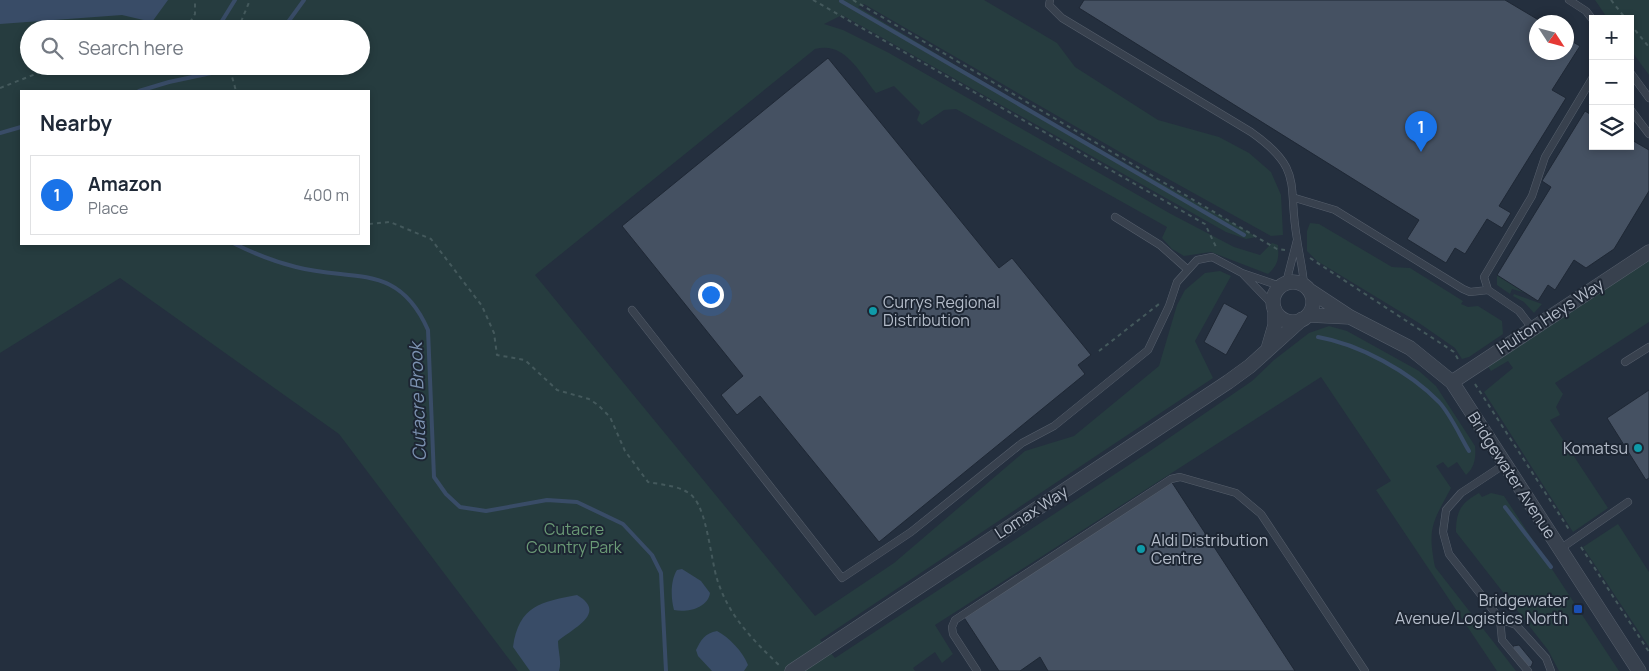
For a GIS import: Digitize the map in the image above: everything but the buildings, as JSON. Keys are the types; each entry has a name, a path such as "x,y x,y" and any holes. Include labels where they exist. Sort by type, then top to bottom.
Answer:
{"street":[{"name":"Hulton Heys Way","path":"1452,382 1649,252"},
{"path":"1267,349 1275,325 1274,308 1274,295 1283,284 1292,281 1307,287 1313,303 1305,317 1296,322 1283,319 1274,308"},
{"name":"Bridgewater Avenue","path":"1307,287 1350,317 1410,348 1452,382 1639,671"},
{"name":"Lomax Way","path":"787,669 1228,382 1305,317"},
{"name":"Bridgewater Avenue","path":"1305,317 1350,317"}],"lane":[{"path":"1050,0 1049,5 1062,18 1268,143 1287,166 1294,198 1297,240 1307,287"},
{"path":"1569,0 1589,15"},
{"path":"1634,77 1649,98"},
{"path":"1532,328 1519,311 1488,290 1484,277 1486,269 1532,196 1545,157 1589,84"},
{"path":"1634,114 1649,134"},
{"path":"1294,198 1335,210 1462,289 1470,292 1488,290"},
{"path":"1115,217 1160,244 1187,269"},
{"path":"632,310 842,578 911,532 1022,443 1054,426 1148,350 1169,306 1177,282 1197,260 1212,257 1242,273 1283,284 1297,240"},
{"path":"1242,273 1274,308"},
{"path":"1625,362 1649,347"},
{"path":"1505,464 1461,493 1446,510 1443,532 1449,554 1500,619 1516,625 1546,658 1552,671"},
{"path":"977,671 952,634 955,620 1171,479 1180,476 1236,493 1261,514 1366,671"},
{"path":"1560,549 1628,502"},
{"path":"1500,619 1502,640 1528,671"}],"path":[{"path":"192,20 195,0"},
{"path":"242,20 250,0"},
{"path":"813,0 1205,224 1212,241 1222,256"},
{"path":"853,0 859,4 863,0"},
{"path":"1611,0 1623,15"},
{"path":"1634,29 1649,47"},
{"path":"0,88 33,75"},
{"path":"232,75 236,90"},
{"path":"370,224 390,222 431,239 482,306 494,332 497,356 525,360 557,390 589,399 598,405 610,418 625,451 648,482 682,490 694,497 700,509 717,579 725,600 743,630 787,669"},
{"path":"1099,351 1158,304 1169,306"}],"green space":[{"name":"Cutacre Country Park","path":"0,0 984,0 1057,43 1075,67 1158,120 1219,137 1249,153 1271,172 1281,195 1283,235 1271,236 1125,155 864,4 858,7 1043,117 1257,237 1246,239 1226,232 842,15 824,24 843,30 889,53 1171,214 1234,247 1260,255 1272,243 1278,245 1277,261 1274,268 1268,274 1211,252 1184,256 1172,249 1162,238 1167,227 956,109 944,110 922,125 917,120 920,112 894,86 876,93 850,60 835,50 826,48 815,49 535,275 815,616 894,563 1025,451 1074,436 1159,366 1177,305 1185,290 1205,273 1220,271 1231,276 1195,341 1213,378 820,640 835,658 1150,451 1252,381 1274,360 1309,333 1329,326 1347,331 1419,371 1436,386 1475,446 1474,462 1466,475 1457,462 1448,468 1443,462 1436,466 1451,488 1433,525 1432,543 1435,567 1516,671 1497,671 1376,490 1391,481 1321,377 935,625 953,654 942,663 935,652 913,668 915,671 518,671 339,434 120,278 0,353"},
{"path":"1595,0 1649,0 1649,75 1634,54 1634,15 1605,15"},
{"path":"1310,223 1319,224 1392,267 1410,268 1463,301 1461,304 1468,307 1478,306 1502,321 1503,334 1469,357 1462,359 1455,348 1419,323 1317,261 1307,251 1307,231"},
{"path":"1649,260 1649,322 1555,383 1563,394 1556,407 1560,415 1550,420 1608,508 1573,532 1484,392 1513,368 1508,361 1491,371 1487,365"},
{"path":"1497,275 1526,293 1512,289 1510,294 1497,285"},
{"path":"1514,294 1542,304 1534,313 1524,302 1513,296"},
{"path":"1479,493 1482,497 1491,493 1504,496 1619,671 1559,671 1548,650 1456,532 1457,518 1461,508 1468,500"},
{"path":"1618,524 1649,572 1649,647 1583,547"}],"water":[{"path":"0,0 168,0 153,20 143,20 122,15 54,20 20,20 20,23 0,24"},
{"path":"682,569 701,581 710,593 701,606 691,610 679,611 674,610 672,590 675,574 677,570"},
{"path":"577,595 586,602 589,614 585,620 558,641 559,671 530,671 513,647 520,622 526,614 543,603"},
{"path":"717,631 731,641 743,655 748,665 744,671 712,671 698,656 696,650 702,640 709,633"}],"waterway":[{"name":"Cutacre Brook","path":"223,20 235,0"},
{"path":"290,20 304,0"},
{"path":"841,1 1244,235"},
{"path":"142,90 202,75"},
{"path":"0,133 20,127"},
{"name":"Cutacre Brook","path":"237,245 296,267 372,279 388,284 403,294 416,308 428,330 434,477 446,494 460,507 486,511 547,500 577,502 623,524 652,555 661,573 666,671"},
{"path":"1318,337 1367,353 1414,380 1443,407 1469,451"},
{"path":"1505,507 1551,567"}],"place":[{"name":"Amazon","path":"1421,152"},
{"name":"Currys Regional Distribution","path":"873,311"},
{"name":"Komatsu","path":"1638,448"},
{"name":"Aldi Distribution Centre","path":"1141,549"},
{"name":"Bridgewater Avenue/Logistics North","path":"1578,609"}]}
